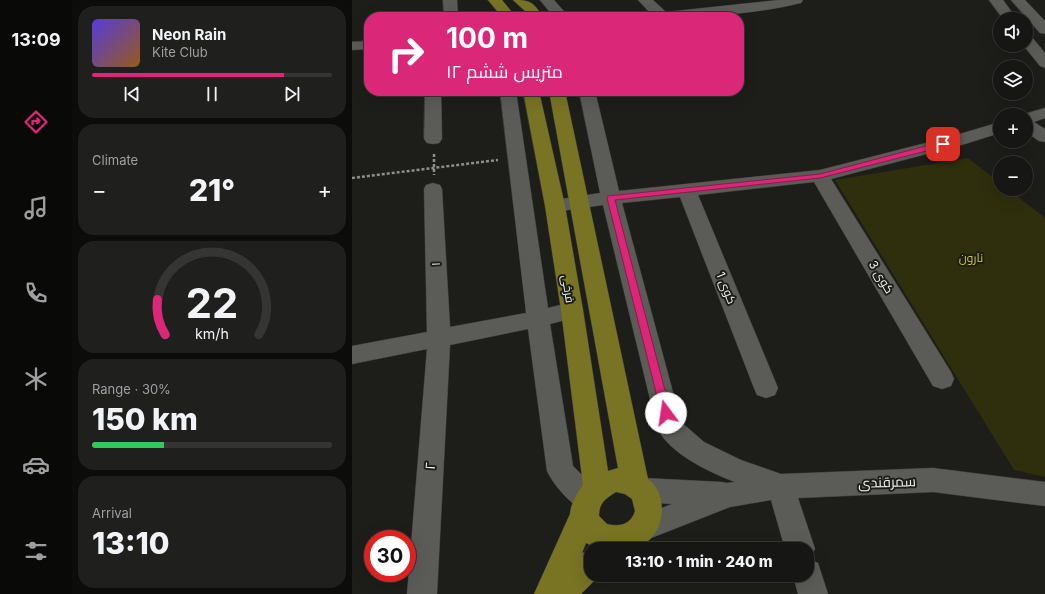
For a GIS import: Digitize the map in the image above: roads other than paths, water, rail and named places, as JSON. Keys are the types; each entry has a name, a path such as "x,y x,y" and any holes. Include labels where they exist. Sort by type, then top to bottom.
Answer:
{"main road":[{"path":"495,0 505,12"},
{"path":"520,0 533,12"},
{"name":"فرخی","path":"532,96 555,206 572,310 590,500"},
{"path":"559,96 639,487"},
{"path":"549,594 590,500 606,483 616,480 626,481 639,487 647,496 650,504 649,513 622,539 608,539 599,535 587,522 590,500"},
{"path":"559,594 584,571"}],"street":[{"path":"450,0 450,12"},
{"path":"547,0 558,12"},
{"path":"645,0 654,12"},
{"path":"696,12 796,0"},
{"path":"996,0 1005,12"},
{"path":"1018,0 1045,30"},
{"path":"352,46 364,45"},
{"path":"1033,48 1045,63"},
{"path":"433,96 433,139"},
{"path":"509,96 538,320 560,471 590,500"},
{"path":"588,96 611,198 670,428 694,450 733,469 781,486 798,542"},
{"path":"1033,117 1045,113"},
{"path":"555,206 686,189 820,176 959,140 993,129"},
{"path":"1033,129 1045,137"},
{"name":"کوی 3","path":"820,176 942,379"},
{"name":"۱","path":"433,189 439,338"},
{"name":"کوی 1","path":"686,189 766,388"},
{"path":"352,354 538,320 572,310"},
{"name":"۲","path":"422,594 439,338"},
{"name":"سمرقندی","path":"729,494 781,486 933,480 1045,494"},
{"path":"639,487 729,494"},
{"path":"622,539 729,494"},
{"path":"810,582 813,594"}],"park label":[{"name":"نارون","path":"971,258"}]}
